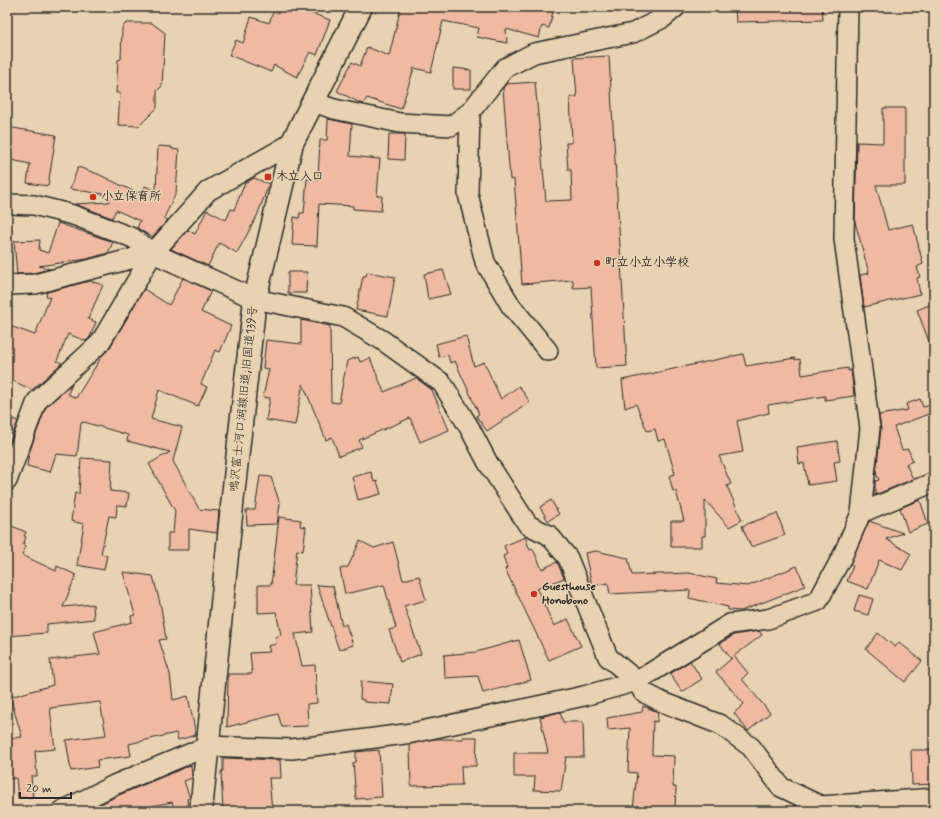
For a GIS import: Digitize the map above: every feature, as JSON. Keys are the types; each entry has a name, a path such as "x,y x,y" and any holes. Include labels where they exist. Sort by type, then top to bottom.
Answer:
{"street":[{"name":"鳴沢富士河口湖線旧道;旧国道139号","path":"201,811 233,496 255,299 292,143 361,7"},
{"path":"313,102 334,109 400,123 451,126 470,112 505,68 534,53 633,33 663,18 676,7"},
{"path":"62,811 84,806 114,785 208,746 292,749 412,733 584,696 637,681 730,624 768,619 818,601 842,557 860,513 870,428 844,239 848,7"},
{"path":"470,112 468,194 485,262 511,306 548,351"},
{"path":"7,481 37,401 100,343 153,253 208,191 292,143"},
{"path":"7,204 34,205 73,214 133,238 153,253 255,299 343,316 382,340 442,383 469,427 488,463 528,525 549,535 568,558 608,657 637,681 643,692 662,702 721,725 751,747 781,787 821,806 934,798"},
{"path":"7,285 35,284 153,253"},
{"path":"860,513 934,482"}],"building":[{"path":"275,7 308,7 306,11 330,20 317,55 310,52 297,77 274,65 271,72 229,55 236,40 243,43 251,17 269,23"},
{"path":"401,7 554,7 549,28 542,26 539,38 506,29 507,43 477,37 479,28 443,21 431,72 414,68 401,109 367,98 363,104 337,91 352,62 360,66 367,47 389,56"},
{"path":"735,7 822,7 823,20 736,22"},
{"path":"126,23 152,23 165,33 162,86 157,91 157,108 139,126 118,125 120,93 116,93 118,60 121,59 122,28"},
{"path":"609,56 627,366 596,368 591,287 573,288 573,280 522,284 514,179 510,180 503,88 506,84 535,82 546,201 572,200 571,170 568,170 566,143 572,143 570,97 577,97 574,58"},
{"path":"453,68 471,70 471,89 453,89"},
{"path":"883,108 905,108 905,185 876,185 888,230 913,224 923,264 917,267 920,277 917,278 920,294 864,307 860,275 869,273 855,222 857,142 883,143"},
{"path":"328,119 352,124 350,156 380,159 377,196 382,196 381,211 353,209 353,206 319,204 317,246 292,245 294,217 299,218 300,213 304,213 307,179 318,179 320,140 327,140"},
{"path":"7,127 56,135 48,186 27,183 30,164 7,159"},
{"path":"389,134 405,134 404,160 388,159"},
{"path":"158,146 172,147 172,149 179,150 176,193 164,218 168,220 152,237 137,228 140,221 116,210 112,218 75,204 109,202 109,195 70,189 78,167 98,174 141,195 145,186 156,191"},
{"path":"254,178 269,184 257,216 237,253 219,243 208,266 171,249 188,230 195,234 207,210 226,220 231,209 234,210 245,183"},
{"path":"58,223 113,242 108,253 87,259 39,266 50,269 33,273 17,274 14,241 40,240 39,250 48,253"},
{"path":"443,270 451,294 428,299 424,274"},
{"path":"288,272 307,272 306,293 288,293"},
{"path":"367,272 395,277 388,316 356,310 363,276 366,276"},
{"path":"183,278 211,291 201,312 231,326 220,352 215,350 201,384 207,387 198,406 159,390 151,419 182,427 173,461 199,509 219,511 217,533 189,529 189,550 168,550 168,533 173,533 175,511 149,464 170,452 127,441 128,435 84,422 81,423 77,456 56,454 50,472 27,466 29,453 46,407 72,384 68,394 76,398 102,356 109,349 144,289 169,305"},
{"path":"90,281 103,285 88,319 96,322 90,337 86,341 68,334 57,361 62,363 32,390 7,378 7,325 35,335 50,297 46,296 47,292"},
{"path":"934,303 934,352 933,352 917,310"},
{"path":"301,320 330,326 331,402 339,403 347,361 358,357 360,362 370,358 384,392 416,378 432,390 449,430 420,442 410,418 359,440 362,447 339,456 332,437 326,440 303,384 295,425 266,420 270,398 263,397 269,369 263,368 266,340 301,344"},
{"path":"466,336 474,366 484,362 501,399 519,386 530,402 487,431 476,416 479,414 455,361 450,363 448,355 439,357 436,344"},
{"path":"743,354 746,366 795,358 795,360 800,359 802,375 848,368 848,371 851,370 854,396 825,400 825,396 768,405 769,413 737,421 743,452 719,456 731,484 727,486 742,520 729,527 705,500 705,536 702,536 702,547 671,547 671,521 684,521 676,491 673,491 669,476 675,474 665,439 658,441 655,429 647,431 636,404 625,408 622,380"},
{"path":"920,399 923,407 932,405 934,412 894,427 902,450 908,449 913,461 906,464 913,479 875,495 875,481 879,480 876,473 881,429 879,415 908,410 906,404"},
{"path":"7,417 18,421 8,446 7,446"},
{"path":"837,441 840,461 834,462 837,481 808,485 804,463 799,464 797,447"},
{"path":"81,458 112,460 110,491 129,493 127,506 117,505 116,517 109,516 101,554 107,555 104,570 77,565 84,524 71,521 75,493 79,494"},
{"path":"371,472 374,482 377,481 381,494 358,500 352,477"},
{"path":"260,476 271,477 280,504 277,524 247,525 246,510 255,510"},
{"path":"551,500 559,514 548,521 540,507"},
{"path":"920,500 928,524 908,532 900,508"},
{"path":"777,513 785,535 751,547 742,526"},
{"path":"279,517 301,520 300,526 306,527 303,551 297,550 293,585 310,585 313,632 295,634 302,666 315,665 317,703 307,704 308,726 282,727 278,714 227,727 228,674 252,674 250,653 270,652 268,646 276,644 275,637 281,635 276,612 258,613 258,585 271,585"},
{"path":"869,521 903,533 886,539 911,554 902,570 879,560 868,589 847,581 853,566 850,564"},
{"path":"7,524 26,532 23,545 26,546 22,555 56,571 57,566 76,575 63,607 93,604 94,619 47,624 47,633 7,636"},
{"path":"525,537 530,550 533,549 542,569 557,562 564,578 537,589 554,626 568,619 581,646 549,660 505,569 507,568 503,556 507,554 504,546"},
{"path":"360,541 374,548 393,542 403,580 419,576 426,600 404,606 421,654 400,662 389,630 396,628 384,585 345,594 340,569 348,567"},
{"path":"596,551 628,558 632,575 689,573 717,579 716,583 748,586 797,566 805,586 741,611 728,610 728,607 689,598 690,590 610,594 608,583 592,586 585,553"},
{"path":"123,572 153,576 161,607 166,639 159,640 170,674 173,700 188,696 196,735 178,740 176,733 129,744 131,756 97,760 98,767 71,771 66,740 106,735 100,702 50,708 55,749 35,751 37,776 31,776 33,797 18,798 16,778 7,779 7,739 22,737 10,697 53,685 50,660 100,654 94,632 132,622 131,616 135,615"},
{"path":"317,585 333,586 342,626 346,624 353,645 339,650"},
{"path":"859,595 873,599 868,615 854,611"},
{"path":"759,631 762,635 734,656 748,673 742,679 770,713 748,731 734,713 744,704 716,672 731,659 720,644 734,635"},
{"path":"878,633 895,647 899,642 922,661 905,682 866,649"},
{"path":"519,640 531,680 483,693 478,676 445,678 444,655 476,652"},
{"path":"690,661 702,679 682,692 670,674"},
{"path":"361,681 393,684 391,704 364,702 364,700 360,699"},
{"path":"643,706 658,712 657,722 653,721 652,755 674,756 673,787 676,787 675,811 633,810 637,773 628,772 630,728 608,730 607,718 642,712"},
{"path":"560,712 563,722 583,722 584,757 566,757 561,791 534,790 535,777 514,777 514,753 548,753 540,717"},
{"path":"463,737 477,737 476,766 461,766 462,785 411,786 410,744 434,739 463,739"},
{"path":"379,750 382,797 356,799 353,763 356,762 356,752"},
{"path":"911,750 934,750 934,784 912,785"},
{"path":"223,758 280,760 281,778 269,778 272,810 223,811 221,771 223,771"},
{"path":"191,765 192,778 184,781 190,798 187,799 189,811 175,811 172,802 126,811 87,811 119,795"}],"place":[{"name":"木立入口","path":"268,177"},
{"name":"小立保育所","path":"93,197"},
{"name":"町立小立小学校","path":"597,263"},
{"name":"Guesthouse Honobono","path":"534,594"}]}
